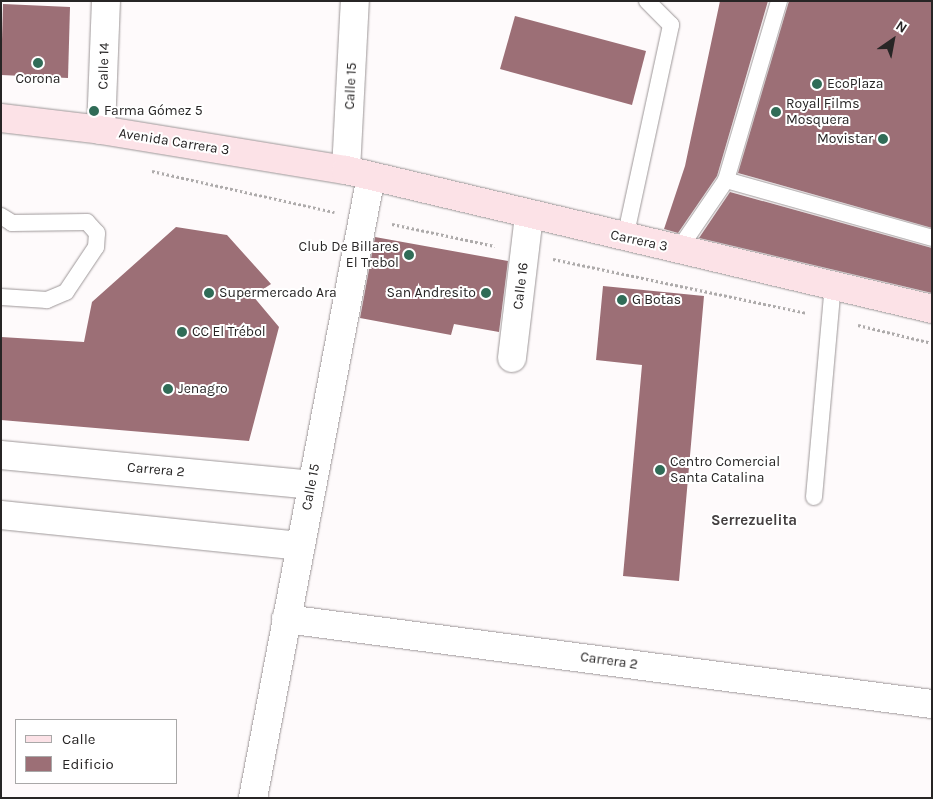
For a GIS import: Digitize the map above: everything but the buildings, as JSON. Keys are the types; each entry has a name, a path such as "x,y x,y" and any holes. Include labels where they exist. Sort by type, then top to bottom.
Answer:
{"main road":[{"name":"Avenida Carrera 3","path":"1,118 101,130 358,173"},
{"name":"Carrera 3","path":"358,173 624,238 834,283 932,309"}],"street":[{"name":"Calle 14","path":"101,130 106,1"},
{"name":"Calle 15","path":"252,798 362,218 358,173 355,1"},
{"name":"Calle 16","path":"512,358 529,215"},
{"name":"Carrera 2","path":"1,456 311,485"},
{"path":"1,515 299,546"},
{"name":"Carrera 2","path":"286,619 932,704"}],"lane":[{"path":"624,238 671,24 647,1"},
{"path":"679,249 726,180 779,1"},
{"path":"726,180 932,238"},
{"path":"1,216 12,223 87,222 98,233 96,247 66,292 47,300 1,297"},
{"path":"814,497 834,283"}],"path":[{"path":"147,170 830,318 932,343"}],"place":[{"name":"Corona","path":"38,63"},
{"name":"EcoPlaza","path":"817,84"},
{"name":"Farma Gómez 5","path":"94,111"},
{"name":"Royal Films Mosquera","path":"776,112"},
{"name":"Movistar","path":"883,139"},
{"name":"Club De Billares El Trebol","path":"409,255"},
{"name":"Supermercado Ara","path":"209,293"},
{"name":"San Andresito","path":"486,293"},
{"name":"G Botas","path":"622,300"},
{"name":"CC El Trébol","path":"182,332"},
{"name":"Jenagro","path":"168,389"},
{"name":"Centro Comercial Santa Catalina","path":"660,470"}],"district":[{"name":"Serrezuelita","path":"754,521"}]}
